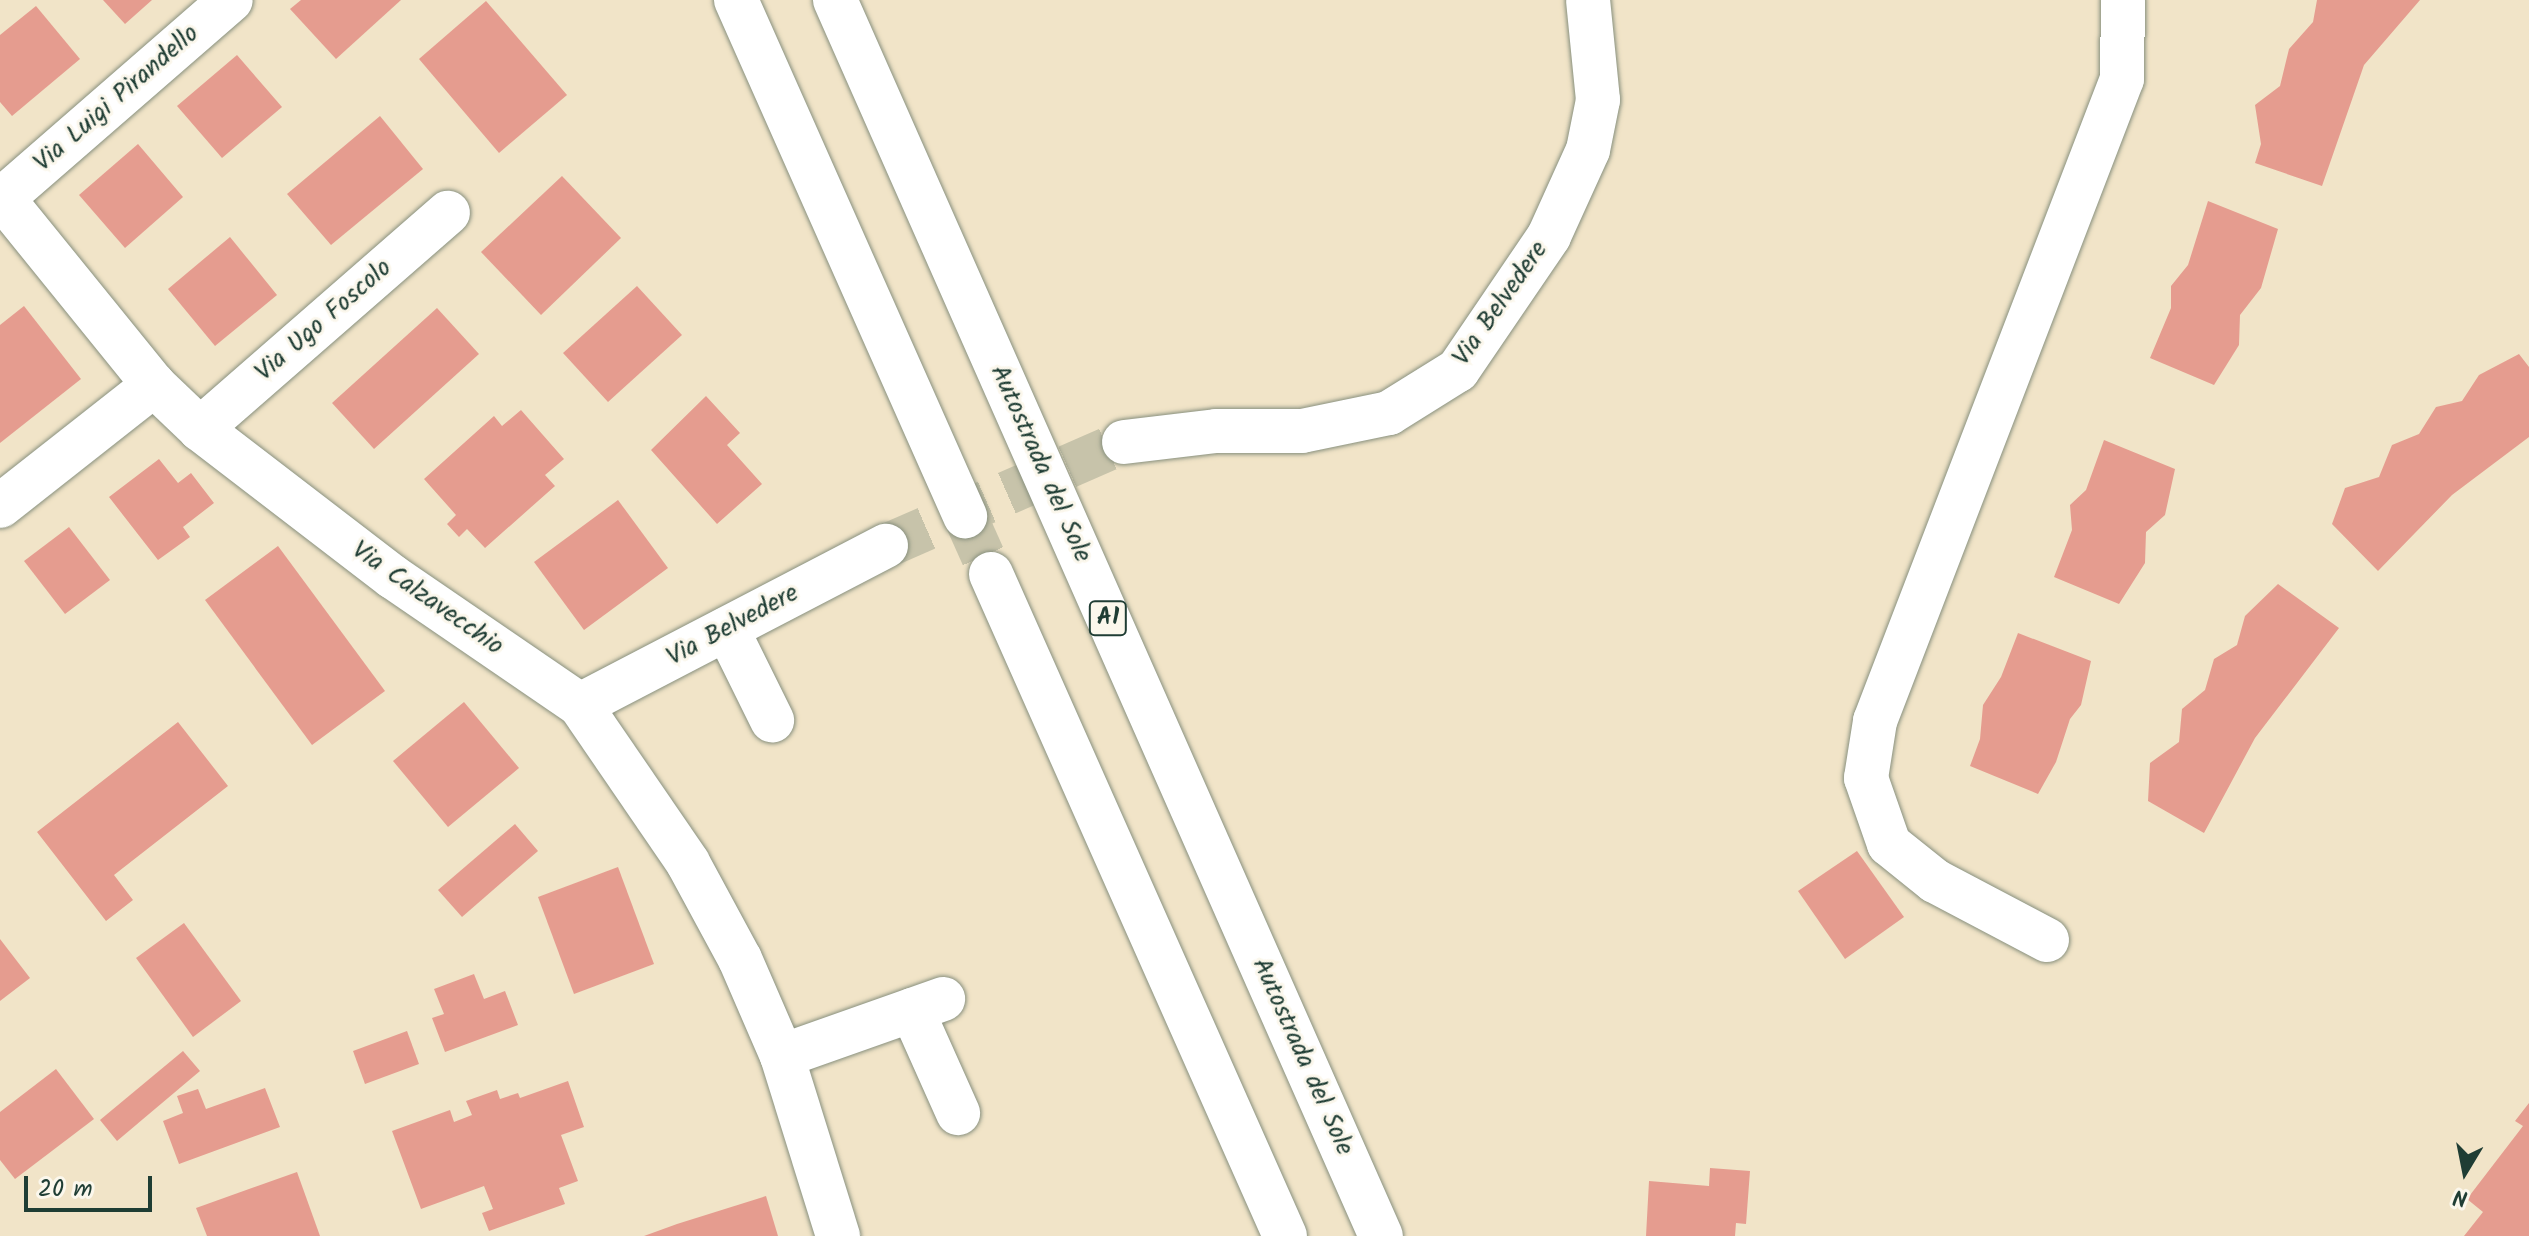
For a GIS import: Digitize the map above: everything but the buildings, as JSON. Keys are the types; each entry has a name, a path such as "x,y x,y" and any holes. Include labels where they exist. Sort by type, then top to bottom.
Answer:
{"main road":[{"name":"Via Luigi Pirandello","path":"1,197 231,0"},
{"path":"736,0 965,516"},
{"name":"Autostrada del Sole","path":"835,0 1381,1236"},
{"name":"Via Belvedere","path":"1124,442 1216,431 1302,431 1389,413 1458,370 1549,236 1588,150 1598,100 1588,0"},
{"path":"2047,940 1935,881 1889,844 1866,778 1875,721 2122,79 2123,0"},
{"name":"Via Calzavecchio","path":"1,197 154,385 200,429 393,577 580,705 688,863 740,959 782,1056 838,1236"},
{"name":"Via Ugo Foscolo","path":"200,429 448,213"},
{"path":"0,506 154,385"},
{"name":"Via Belvedere","path":"580,705 886,546"},
{"path":"991,574 1285,1236"},
{"path":"727,629 772,720"},
{"path":"782,1056 927,1004 958,1113"}],"tunnel":[{"path":"886,546 1124,442"},
{"path":"965,516 991,574"}]}
